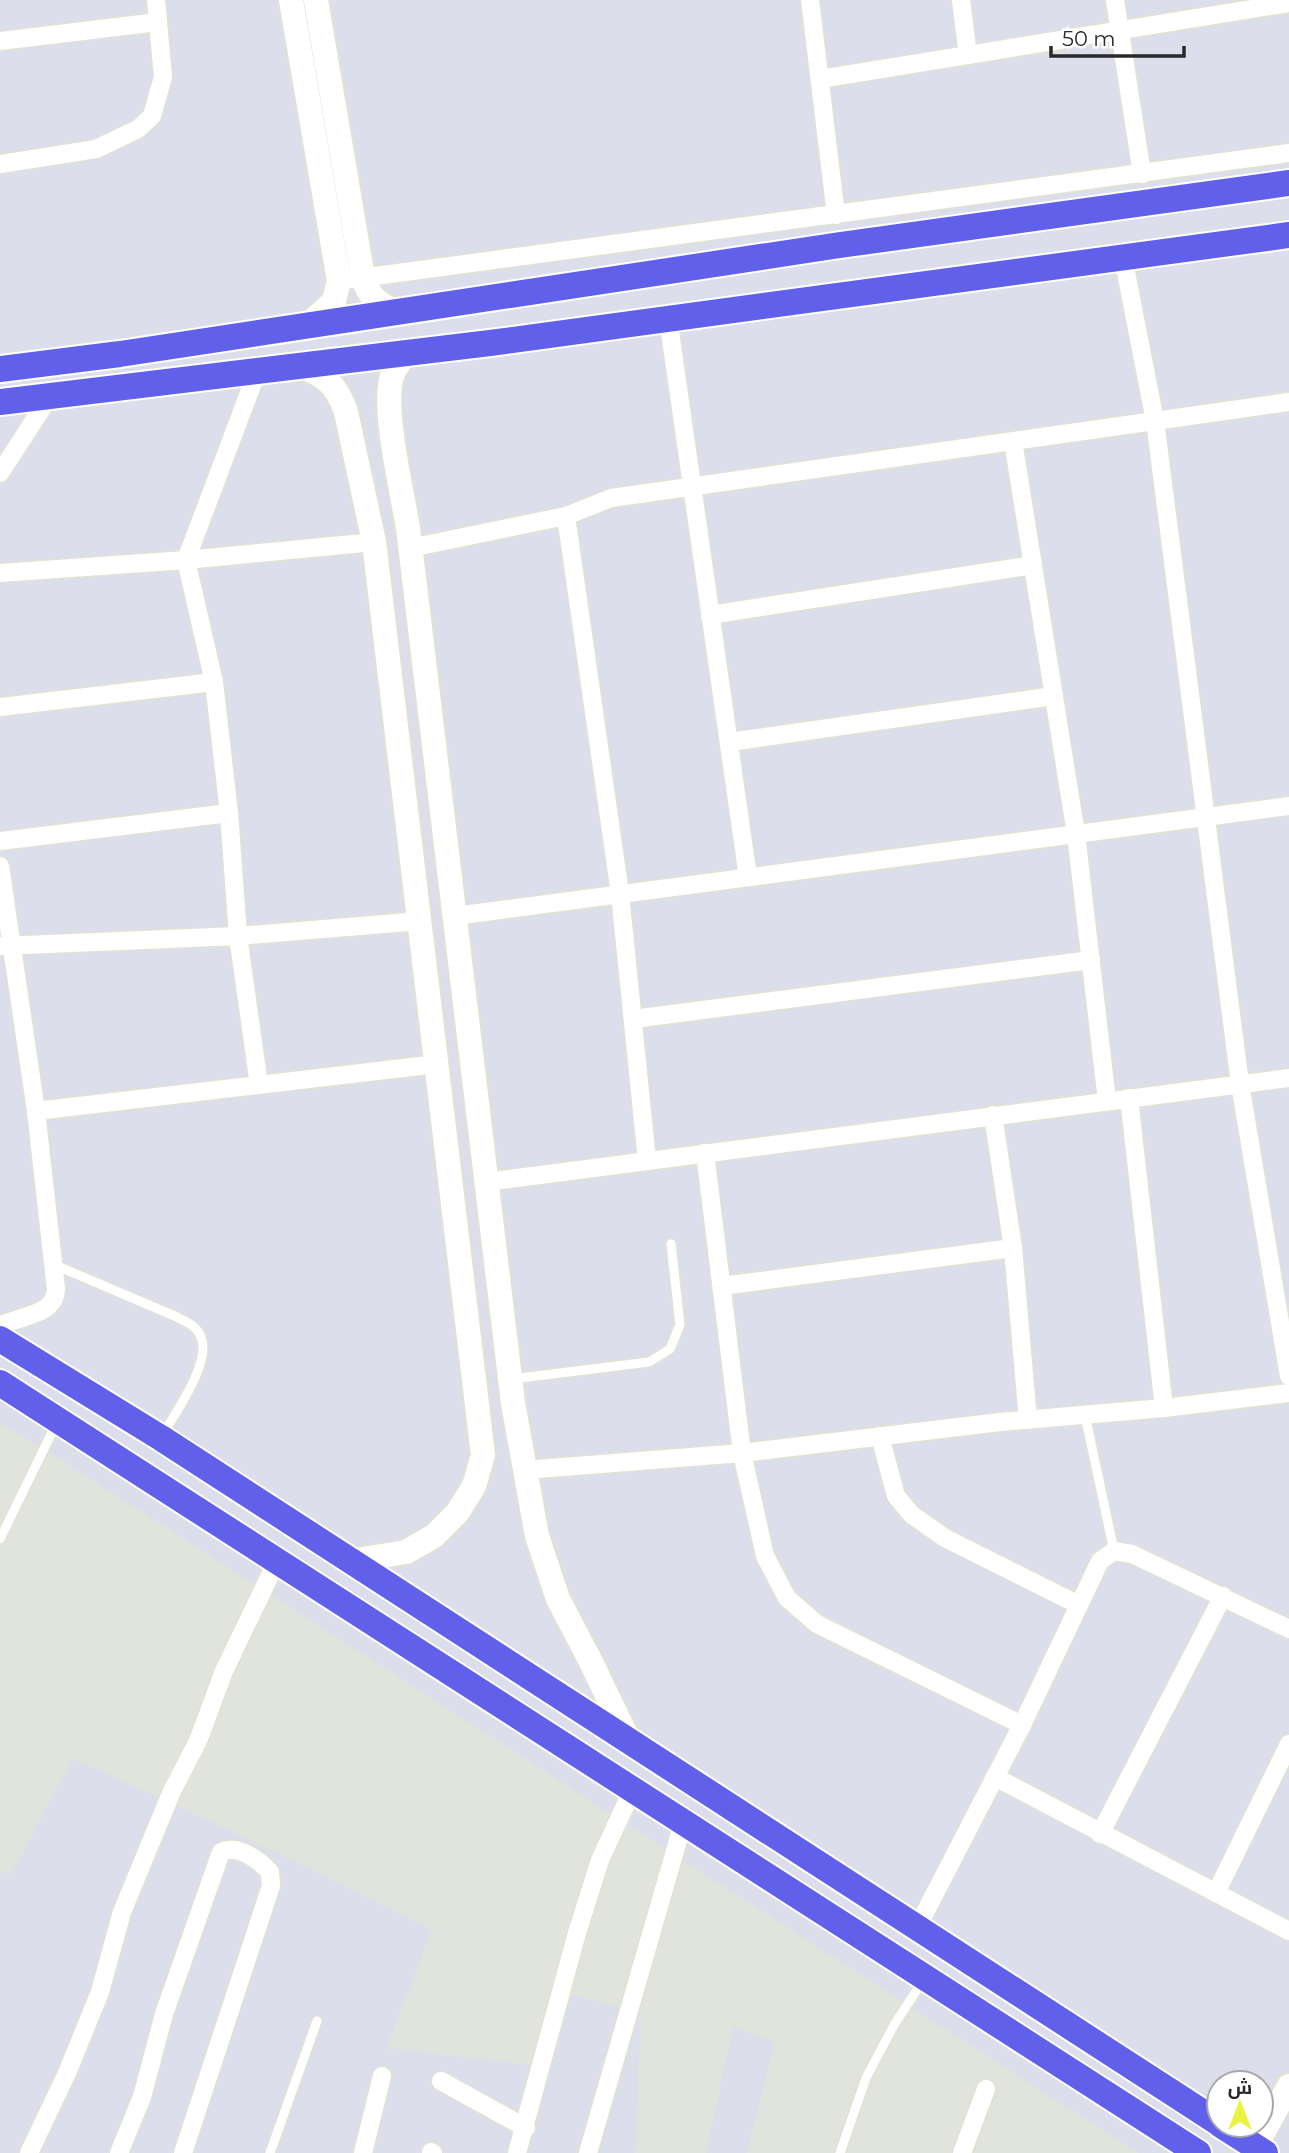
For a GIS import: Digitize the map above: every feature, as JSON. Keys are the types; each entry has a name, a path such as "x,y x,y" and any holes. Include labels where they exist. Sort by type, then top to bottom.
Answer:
{"main road":[{"path":"291,0 351,279 379,304 399,313"},
{"path":"308,325 334,301 351,279 316,0"},
{"path":"0,369 237,337 839,246 1289,183"},
{"path":"0,402 449,348 1289,234"},
{"path":"440,306 456,316 460,326 457,342 449,348"},
{"path":"237,337 228,345 226,356 233,371 251,372"},
{"path":"407,353 392,376 389,413 410,548 511,1391 537,1536 558,1599 629,1741"},
{"path":"299,366 316,372 340,395 374,542 483,1455 474,1486 457,1513 435,1536 406,1552 351,1561"},
{"path":"429,1000 464,998"},
{"path":"0,1339 161,1438 1205,2114"},
{"path":"0,1383 1198,2153"},
{"path":"479,1405 511,1391"},
{"path":"107,1451 127,1418"},
{"path":"860,1937 883,1905"},
{"path":"1243,2139 1260,2150 1289,2086"}],"street":[{"path":"0,164 96,149 138,129 152,116 163,78 156,0"},
{"path":"810,0 836,215"},
{"path":"961,0 968,55"},
{"path":"1115,0 1142,174"},
{"path":"820,79 1120,31 1262,4 1289,4"},
{"path":"0,41 158,22"},
{"path":"351,279 1289,153"},
{"path":"1123,257 1155,421 1208,817 1240,1084 1289,1376"},
{"path":"668,318 748,877"},
{"path":"251,372 186,559 214,682 229,813 237,936 259,1085"},
{"path":"0,473 50,396"},
{"path":"410,548 566,516 611,498 1289,402"},
{"path":"1013,441 1076,834 1107,1101"},
{"path":"566,516 620,894 647,1161"},
{"path":"0,573 374,542"},
{"path":"710,615 1033,565"},
{"path":"0,707 214,682"},
{"path":"729,742 1054,696"},
{"path":"454,916 1289,806"},
{"path":"0,841 229,813"},
{"path":"0,866 6,945 36,1111 55,1265 56,1295 51,1305 42,1312 18,1317 0,1326"},
{"path":"6,945 237,936 420,921"},
{"path":"633,1019 1091,960"},
{"path":"36,1111 437,1064"},
{"path":"486,1182 1289,1078"},
{"path":"1129,1098 1164,1408"},
{"path":"993,1115 1013,1248 1028,1420"},
{"path":"705,1153 742,1453 765,1556 787,1598 817,1623 1022,1725"},
{"path":"722,1286 1013,1248"},
{"path":"524,1470 742,1453 1028,1420 1289,1394"},
{"path":"880,1436 896,1496 912,1515 944,1538 1079,1605"},
{"path":"917,1928 1022,1725 1100,1561 1114,1551 1132,1554 1223,1595 1289,1629"},
{"path":"29,2153 100,1992 122,1912 172,1791 198,1741 224,1671 277,1561"},
{"path":"1100,1834 1223,1595"},
{"path":"1216,1893 1289,1744"},
{"path":"995,1777 1289,1931"},
{"path":"517,2153 526,2128 577,1933 600,1860 632,1791"},
{"path":"588,2153 683,1823"},
{"path":"120,2153 142,2097 164,2014 221,1852 234,1849 262,1863 270,1872 271,1886 183,2153"},
{"path":"363,2153 382,2076"},
{"path":"441,2081 526,2128"},
{"path":"962,2153 986,2089"}],"lane":[{"path":"511,1391 649,1362 670,1349 680,1325 671,1244"},
{"path":"55,1265 177,1317 194,1326 201,1336 204,1352 200,1366 161,1438"},
{"path":"1085,1415 1114,1551"},
{"path":"0,1539 58,1420"},
{"path":"840,2153 866,2078 894,2025 925,1978"},
{"path":"270,2153 317,2021"}],"shaded area":[{"path":"0,1423 1138,2153 747,2153 775,2042 733,2028 706,2153 635,2153 641,2013 550,1989 543,2067 386,2048 432,1930 305,1866 73,1758 11,1875 0,1871"}]}
